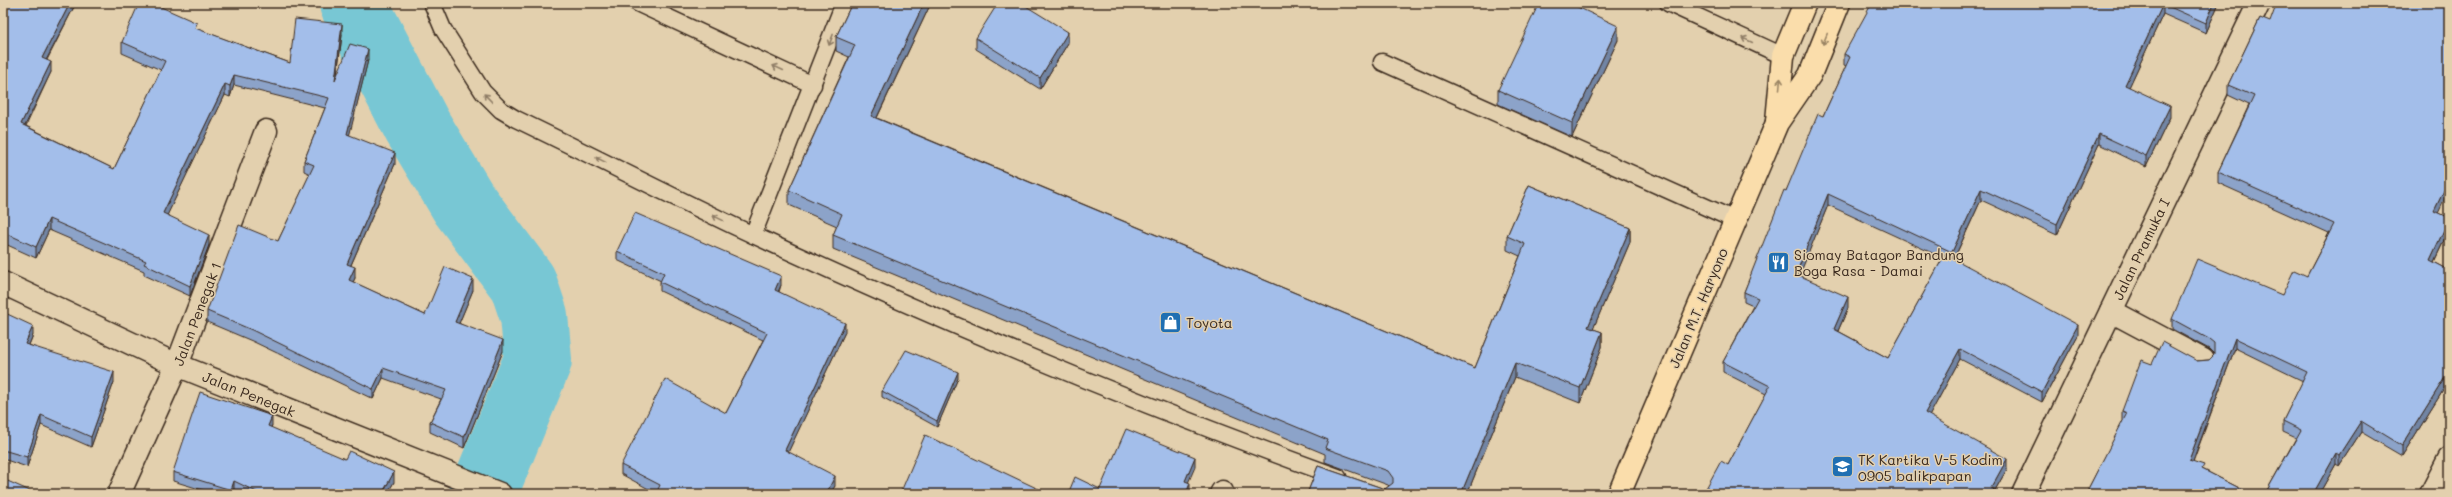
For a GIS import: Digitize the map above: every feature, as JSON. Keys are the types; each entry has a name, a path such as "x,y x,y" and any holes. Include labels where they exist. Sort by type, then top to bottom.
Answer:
{"main road":[{"name":"Jalan M.T. Haryono","path":"1777,122 1783,56 1805,3"},
{"name":"Jalan M.T. Haryono","path":"1619,494 1777,122 1810,75 1840,3"}],"street":[{"name":"Jalan Pramuka I","path":"2023,494 2259,3"},
{"name":"Jalan Penegak 1","path":"119,494 177,365 266,131"},
{"name":"Jalan Penegak","path":"3,283 177,365 500,494"},
{"path":"2111,311 2203,360"},
{"path":"2431,494 2449,459"}],"lane":[{"path":"432,3 443,29 483,92 501,110 753,234 954,326 1251,446 1355,483"},
{"path":"637,3 813,85"},
{"path":"753,234 813,85 844,3"},
{"path":"1668,3 1783,56"},
{"path":"1382,62 1735,220"}],"building":[{"path":"4,3 70,3 42,58 51,62 21,124 114,169 165,61 122,42 139,3 152,3 197,23 195,28 290,63 295,19 342,24 335,80 350,44 368,49 347,134 395,153 347,264 355,267 349,280 425,315 445,267 473,279 455,322 503,340 464,437 430,422 446,390 383,368 373,389 252,330 207,311 239,225 278,241 314,165 304,161 329,98 234,75 230,86 225,84 163,213 209,235 190,286 144,264 146,261 49,219 36,247 3,232"},
{"name":"Toyota","path":"852,3 924,3 871,116 1475,368 1525,244 1507,236 1529,185 1630,228 1588,327 1602,332 1580,388 1515,363 1461,494 1307,494 1318,466 1385,489 1393,483 1393,478 1388,471 1325,448 1328,440 833,235 842,214 789,190 855,45 836,37"},
{"path":"998,3 1021,3 1068,32 1040,78 976,38"},
{"path":"1539,3 1569,3 1618,26 1572,123 1498,90"},
{"path":"1872,3 2214,3 2206,23 2163,4 2125,85 2170,106 2146,156 2099,134 2057,224 1981,189 1952,252 1828,194 1796,274 1848,297 1834,329 1888,358 1945,254 2078,325 2042,392 1960,349 1925,413 2007,459 1991,488 1994,489 1991,494 1703,494 1721,461 1728,465 1770,386 1723,362 1758,298 1744,292 1784,190 1786,191 1818,114 1823,116 1850,57 1844,54"},
{"path":"2277,3 2449,3 2449,180 2434,211 2449,219 2430,260 2449,270 2449,371 2402,446 2361,421 2339,455 2336,453 2313,494 2265,494 2301,430 2283,421 2307,372 2235,338 2189,460 2204,465 2202,469 2251,494 2098,494 2088,489 2127,413 2122,411 2141,360 2152,364 2162,342 2197,361 2209,360 2214,355 2214,343 2172,319 2197,259 2282,295 2294,270 2307,276 2334,224 2218,172 2254,96 2228,85 2260,18 2270,22"},
{"path":"635,213 781,276 775,290 845,323 785,450 835,476 826,494 656,494 660,485 621,465 665,379 726,413 767,333 660,282 664,273 617,251"},
{"path":"3,312 33,326 25,344 114,372 91,437 41,415 27,457 3,450"},
{"path":"906,350 958,372 937,421 882,391"},
{"path":"200,392 272,416 268,426 345,459 349,451 394,472 382,494 261,494 234,481 231,490 173,472"},
{"path":"1126,429 1195,457 1185,481 1190,483 1186,494 1068,494 1075,477 1100,489"},
{"path":"925,435 1049,494 900,494"},
{"path":"3,479 37,494 3,494"}],"waterway":[{"path":"353,3 417,126 464,204 523,283 534,316 538,360 483,494"}],"place":[{"name":"Siomay Batagor Bandung Boga Rasa - Damai","path":"1778,262"},
{"name":"Toyota","path":"1171,322"},
{"name":"TK Kartika V-5 Kodim 0905 balikpapan","path":"1843,467"}]}
